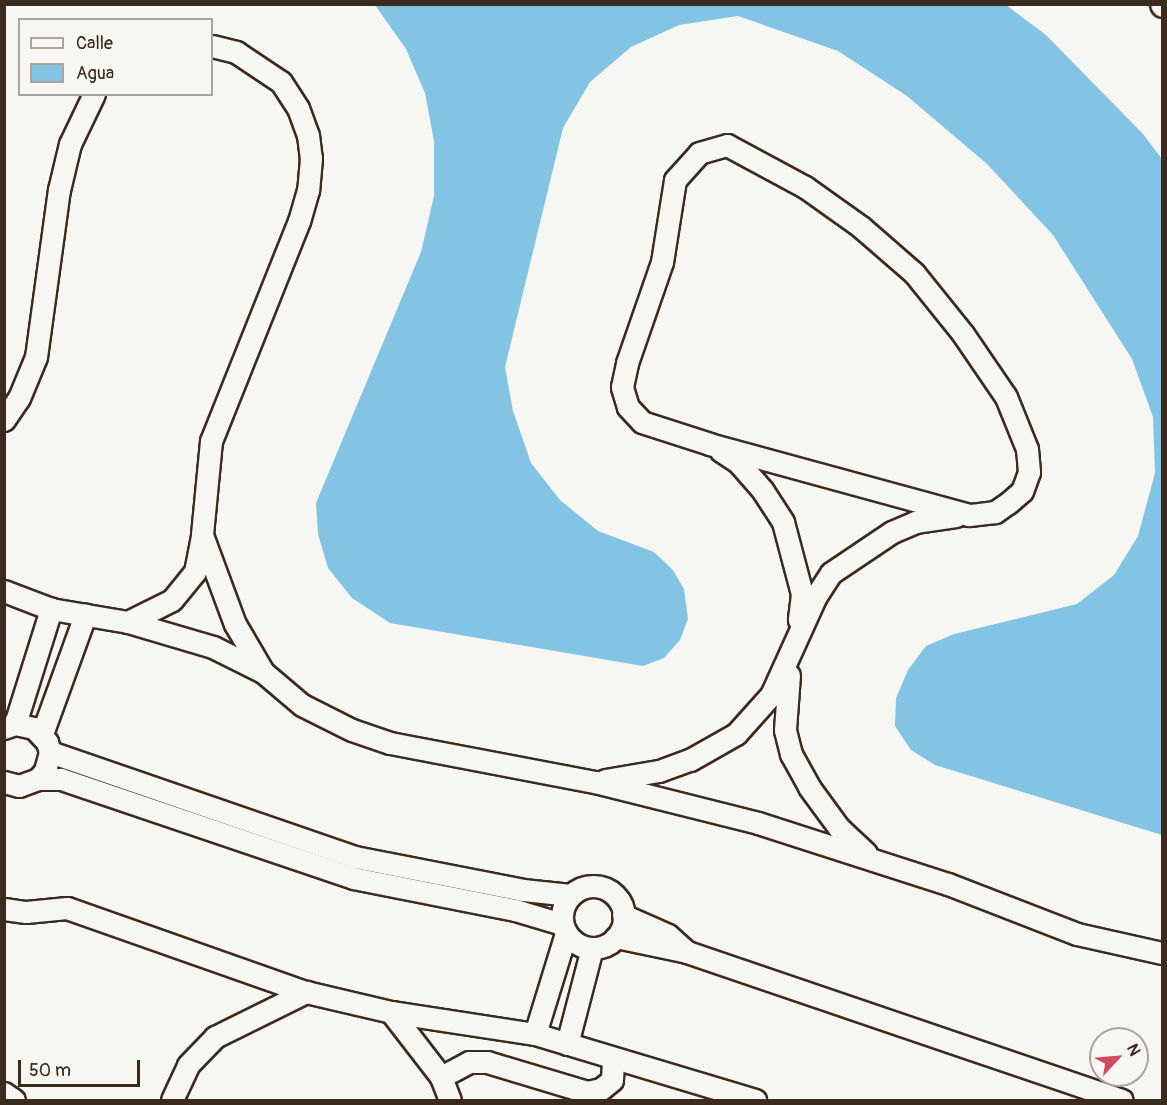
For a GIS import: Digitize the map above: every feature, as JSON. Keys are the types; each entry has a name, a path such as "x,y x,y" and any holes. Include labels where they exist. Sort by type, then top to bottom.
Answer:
{"street":[{"path":"128,622 172,600 195,572 202,535 212,441 299,221 308,190 311,158 298,108 281,82 236,52 213,46"},
{"path":"4,420 19,398 36,357 59,190 69,144 93,96"},
{"path":"595,782 659,771 690,760 736,734 771,695 796,638 831,573 892,532 915,522 995,512 1022,491 1029,472 1027,449 1006,397 963,334 914,273 861,227 805,187 726,145 699,153 675,180 662,262 622,387 628,407 642,422 710,444 969,515"},
{"path":"710,444 738,462 764,491 783,522 802,594 785,694 784,730 791,754 809,788 839,828 873,858"},
{"path":"202,535 235,624 263,672"},
{"path":"4,591 51,609 128,622 213,647 263,672 302,705 352,730 390,743 595,782 758,823 873,858 1077,934 1162,953"},
{"path":"51,609 10,726 34,728 46,743 355,857 523,890 571,895 588,886 608,890 621,905 623,915 616,937"},
{"path":"38,779 45,771 46,743 85,615"},
{"path":"4,782 19,786 38,779 61,779 353,878 515,910 564,928 582,946 592,948 616,937 687,952 1122,1101"},
{"path":"535,1034 564,928 562,913 571,895"},
{"path":"4,909 26,912 67,908 306,992 391,1012 535,1034 755,1101"},
{"path":"623,915 668,935 687,952"},
{"path":"567,1044 592,948"},
{"path":"251,972 260,999 259,1012"},
{"path":"172,1101 188,1065 215,1036 259,1012 306,992"},
{"path":"391,1012 441,1077 450,1101"},
{"path":"441,1077 469,1062 487,1062 587,1092 602,1089 612,1080 613,1059"},
{"path":"4,1093 14,1101"}],"water":[{"path":"375,5 1006,5 1046,35 1143,134 1162,159 1162,835 935,765 911,750 895,726 896,698 908,670 926,646 954,634 1077,604 1114,575 1138,536 1155,473 1153,417 1132,359 1053,235 987,164 907,96 838,51 738,16 679,25 631,47 590,82 563,128 505,367 513,411 531,463 560,500 598,531 654,552 673,570 684,589 688,619 680,640 664,658 643,666 390,623 352,598 328,568 318,534 316,503 421,252 434,196 434,141 425,93 406,49"}]}
